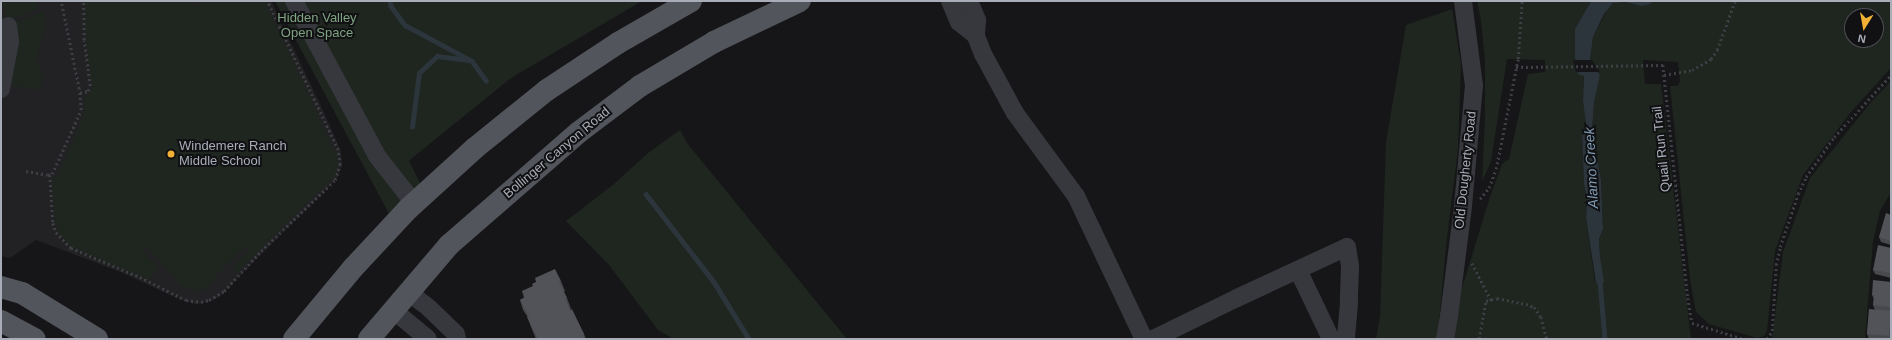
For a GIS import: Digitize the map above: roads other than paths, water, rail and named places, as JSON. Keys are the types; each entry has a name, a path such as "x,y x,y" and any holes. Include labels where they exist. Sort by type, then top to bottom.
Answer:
{"main road":[{"path":"294,339 353,268 414,203 475,148 547,90 618,42 690,1"},
{"name":"Bollinger Canyon Road","path":"369,339 449,245 579,132 640,86 714,42 800,1"},
{"path":"1,287 22,293 97,339"},
{"path":"1,321 35,339"}],"street":[{"path":"294,1 377,156 414,203"},
{"path":"950,1 959,22 976,36"},
{"path":"969,1 976,20 976,36 982,54 1015,113 1076,196 1144,339"},
{"name":"Old Dougherty Road","path":"1445,339 1463,206 1474,86 1463,1"},
{"path":"1,89 10,42 8,26"},
{"path":"1153,339 1347,247 1350,274 1346,339"},
{"path":"1298,270 1331,339"},
{"path":"408,292 456,334 457,339"},
{"path":"393,310 428,339"}],"water":[{"path":"1591,1 1654,1 1650,4 1642,6 1624,2 1613,3 1604,14 1593,37 1590,60 1600,75 1594,103 1592,130 1601,180 1603,229 1599,239 1604,282 1601,285 1596,283 1586,218 1587,199 1584,184 1582,134 1586,123 1583,101 1584,76 1578,74 1575,58 1575,29"}],"waterway":[{"path":"390,1 391,6 405,25 472,61 486,80"},
{"path":"412,127 419,73 437,56 469,60"},
{"path":"646,194 714,282 749,339"},
{"name":"Alamo Creek","path":"1600,281 1605,339"}],"place":[{"name":"Windemere Ranch Middle School","path":"171,154"}],"park label":[{"name":"Hidden Valley Open Space","path":"317,26"}]}
